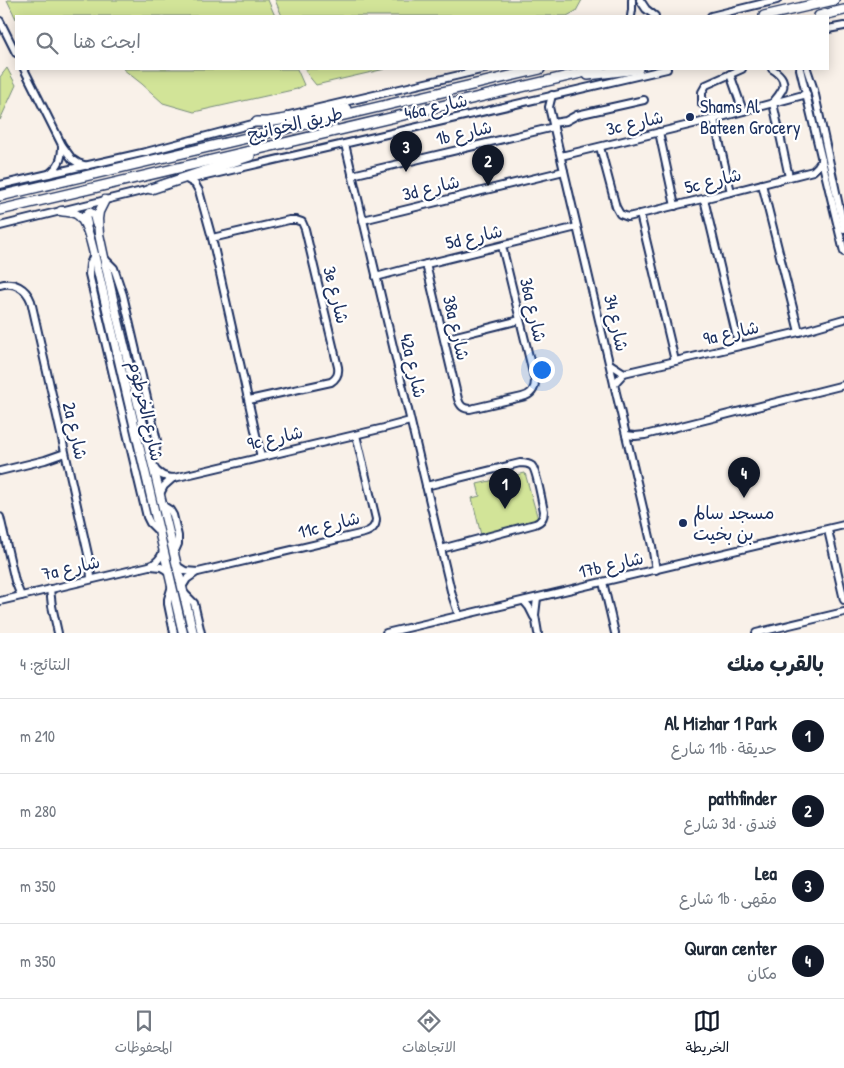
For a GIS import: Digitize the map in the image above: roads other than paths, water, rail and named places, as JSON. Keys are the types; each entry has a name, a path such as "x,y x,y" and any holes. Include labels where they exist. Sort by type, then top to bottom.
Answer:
{"highway":[{"path":"768,15 834,0"},
{"path":"823,15 844,10"},
{"name":"طريق الخوانيج","path":"0,196 536,70"},
{"name":"طريق الخوانيج","path":"0,210 594,70"},
{"path":"576,74 596,75 631,70"},
{"path":"257,122 268,122 407,100"},
{"path":"151,189 246,158 258,150"}],"main road":[{"name":"شارع الخرطوم","path":"105,200 99,212 99,234 192,633"},
{"name":"شارع الخرطوم","path":"61,211 74,213 80,217 87,229 163,551 181,624 185,633"},
{"path":"89,236 85,216 89,212 94,214 99,234"},
{"path":"127,398 133,399 141,416"}],"street":[{"path":"640,0 646,15"},
{"path":"640,0 654,15"},
{"path":"715,15 777,0"},
{"path":"632,2 632,15"},
{"path":"0,21 15,52"},
{"path":"829,29 844,26"},
{"path":"24,70 62,145 72,159 87,166"},
{"path":"0,185 87,166 257,122 481,70"},
{"name":"46a شارع","path":"0,226 212,174 663,70"},
{"path":"702,104 704,87 740,70"},
{"path":"773,70 781,76 783,83 781,93 773,103 789,177"},
{"path":"800,70 844,252"},
{"path":"807,70 820,116 844,229"},
{"path":"730,74 744,111"},
{"path":"804,85 796,97 809,105"},
{"path":"806,94 813,98 820,116"},
{"name":"3c شارع","path":"561,156 714,119 806,94"},
{"name":"شارع 34","path":"549,107 552,95"},
{"name":"شارع 34","path":"540,97 549,107 554,125 652,546 659,569"},
{"name":"1b شارع","path":"352,175 554,125 577,115 644,100"},
{"path":"714,119 730,192"},
{"path":"659,132 675,206"},
{"name":"42a شارع","path":"345,144 457,616"},
{"path":"49,174 61,160 62,145"},
{"name":"5c شارع","path":"600,147 616,207 620,214 628,216 813,171"},
{"path":"813,171 822,160"},
{"name":"3d شارع","path":"363,220 564,171"},
{"path":"813,171 826,176"},
{"path":"199,191 202,182 212,174"},
{"path":"188,180 195,184 199,191 212,238 261,457"},
{"path":"762,184 798,332"},
{"path":"704,199 739,346"},
{"path":"640,214 676,361"},
{"name":"3e شارع","path":"212,238 288,220 302,222 339,370 337,377 331,382 249,400"},
{"name":"5d شارع","path":"376,276 578,229"},
{"name":"36a شارع","path":"458,400 460,406 470,409 522,398 532,392 535,384 502,246"},
{"path":"94,254 89,269 92,284 147,517 159,532"},
{"path":"104,258 114,268 123,295 157,441 153,465 160,475 174,478"},
{"name":"38a شارع","path":"426,264 458,400"},
{"name":"2a شارع","path":"0,286 8,284 17,288 27,293 31,301 94,578"},
{"name":"9a شارع","path":"624,373 798,332 844,319"},
{"path":"444,339 520,320"},
{"path":"610,364 624,373 614,384"},
{"path":"626,435 645,435 844,386"},
{"name":"9c شارع","path":"174,478 411,423"},
{"name":"11c شارع","path":"182,590 190,576 198,572 370,531 375,525 376,519 356,435"},
{"path":"0,471 66,456"},
{"path":"426,486 520,463 528,464 534,468 544,511 541,521 535,524 440,548"},
{"path":"160,494 164,486 174,478"},
{"path":"0,517 18,596"},
{"name":"17b شارع","path":"386,633 844,525"},
{"path":"828,530 844,600"},
{"path":"149,566 157,562 163,551"},
{"name":"7a شارع","path":"0,601 149,566 161,567 168,571"},
{"name":"11c شارع","path":"177,566 185,571 198,572"},
{"path":"603,582 615,633"},
{"path":"172,586 168,604 174,633"},
{"path":"48,589 58,633"},
{"path":"182,590 194,603 201,633"},
{"path":"537,598 535,607 538,633"},
{"path":"524,601 536,620"},
{"path":"756,633 771,631 844,612"}],"place":[{"name":"Shams Al Bateen Grocery","path":"690,117"},
{"name":"Lea","path":"406,172"},
{"name":"pathfinder","path":"488,186"},
{"name":"Quran center","path":"744,498"},
{"name":"Al Mizhar 1 Park","path":"505,509"},
{"name":"مسجد سالم بن بخيت","path":"683,523"}]}
